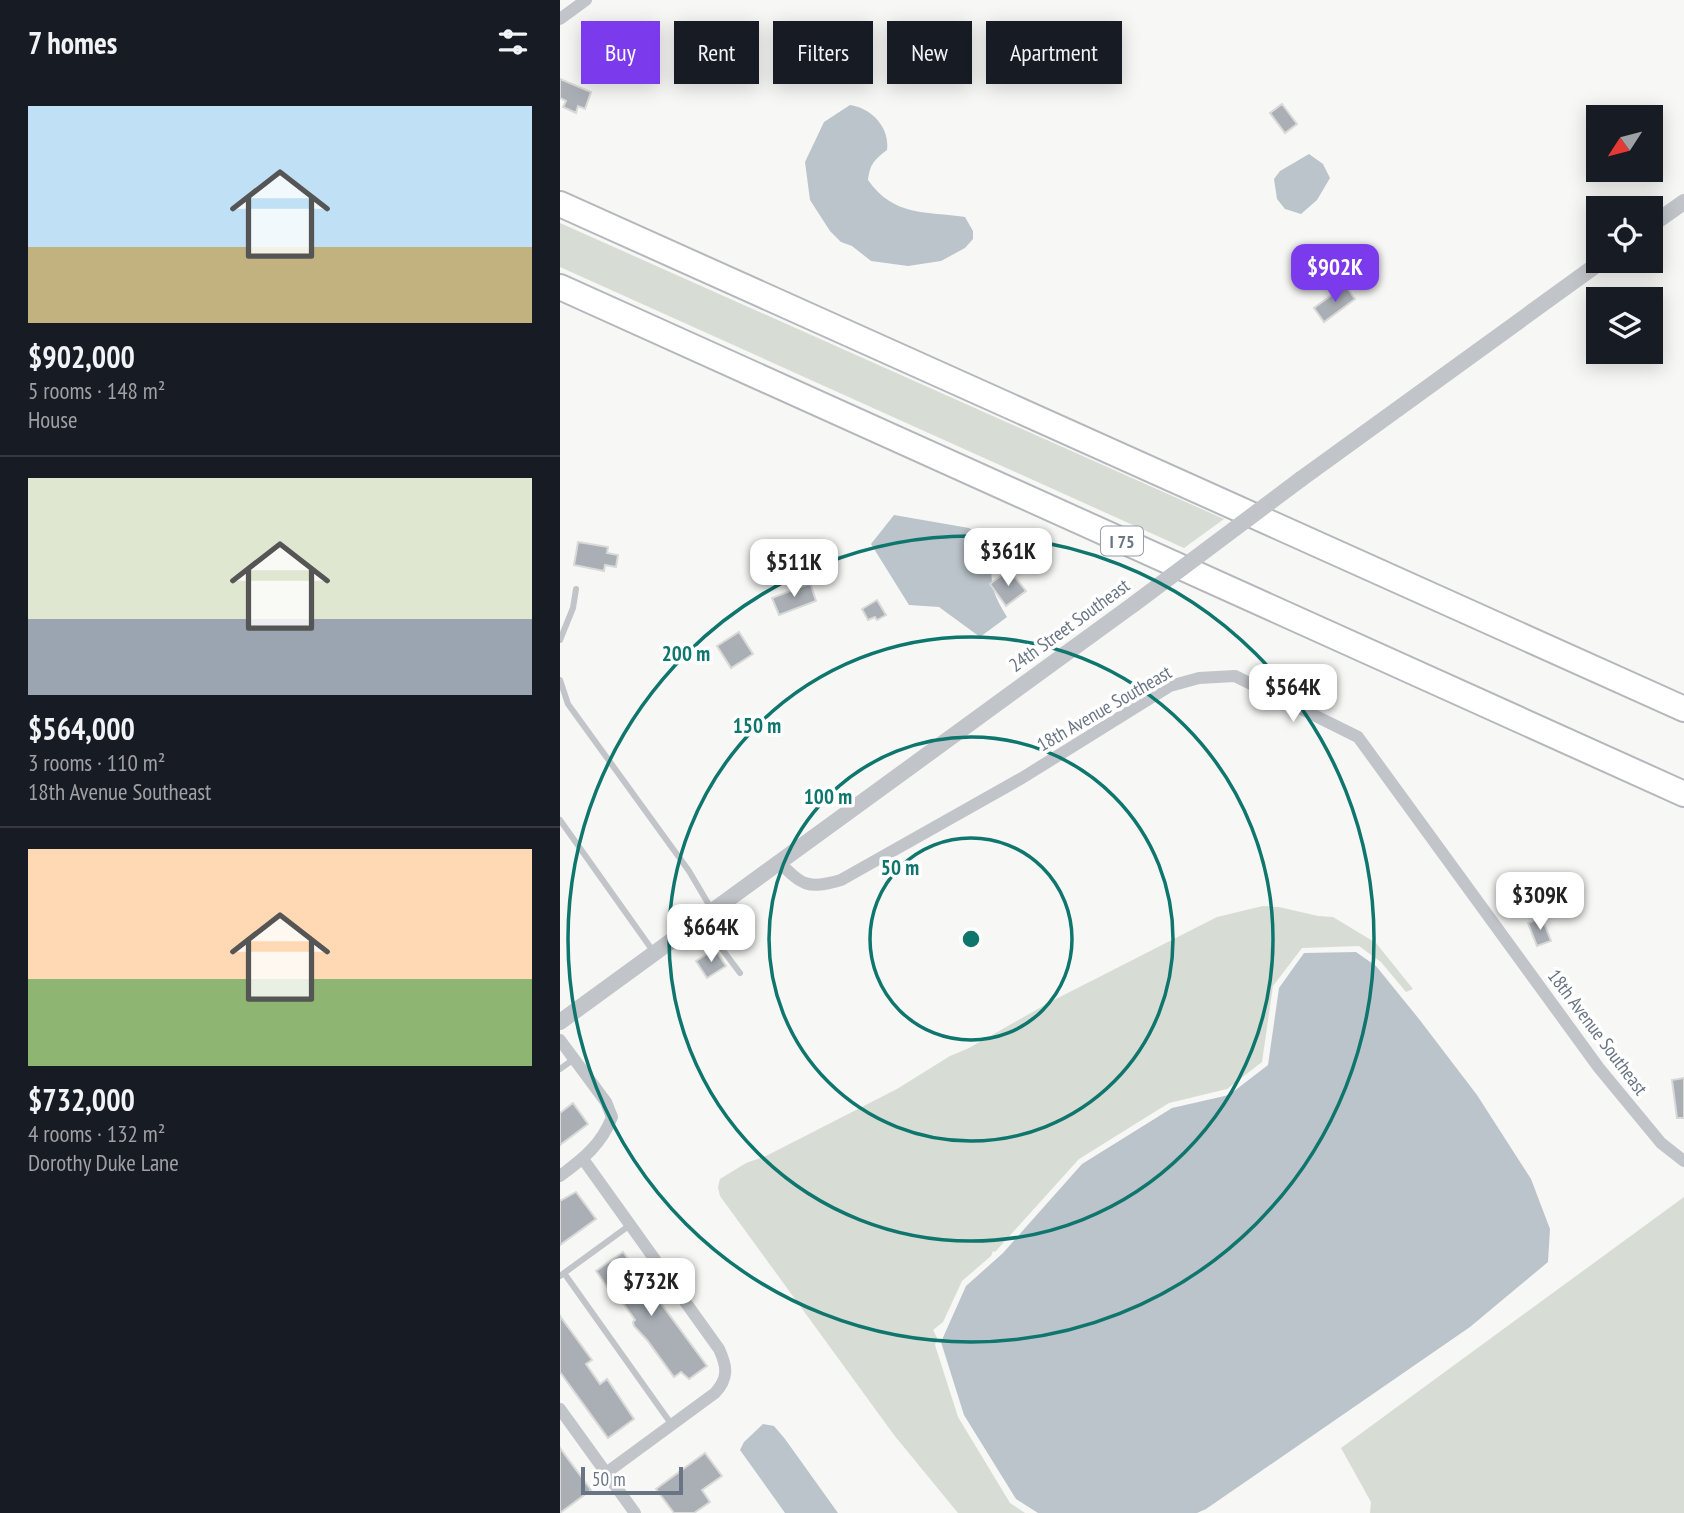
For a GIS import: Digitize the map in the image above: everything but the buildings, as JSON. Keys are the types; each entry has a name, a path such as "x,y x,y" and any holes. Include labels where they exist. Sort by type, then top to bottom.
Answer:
{"highway":[{"path":"560,204 1684,709"},
{"name":"I 75","path":"560,288 1684,794"}],"street":[{"path":"560,19 586,0"},
{"path":"1663,217 1684,202"},
{"name":"24th Street Southeast","path":"561,1020 1586,273"},
{"name":"18th Avenue Southeast","path":"778,861 797,881 819,887 841,880 1022,778 1170,686 1199,678 1235,676 1357,737 1599,1068 1661,1143 1684,1161"},
{"path":"560,1040 606,1101 612,1117 607,1132 583,1159 560,1176"},
{"path":"583,1159 719,1349 726,1369 726,1377 715,1393 606,1473"},
{"path":"560,1409 635,1513"}],"lane":[{"path":"560,640 573,608 576,589"},
{"path":"560,680 568,704 689,871 706,915 740,973"},
{"path":"560,820 654,953"},
{"path":"560,1069 574,1059"},
{"path":"630,1224 562,1275 672,1425"}],"shaded area":[{"path":"850,105 872,115 886,134 887,150 873,163 868,180 889,201 900,206 965,217 973,231 973,239 965,248 941,261 908,266 871,261 852,246 841,242 830,231 810,200 805,162 824,122"},
{"path":"1309,154 1323,164 1330,178 1317,200 1301,214 1285,209 1277,199 1274,179 1280,171"},
{"path":"560,223 1224,519 1184,548 560,267"},
{"path":"894,515 969,528 993,545 992,583 1007,617 980,637 939,607 909,605 871,544"},
{"path":"1263,906 1333,917 1376,943 1413,989 1406,992 1381,962 1359,946 1302,948 1273,986 1262,1062 1227,1089 1169,1103 1079,1159 995,1252 962,1281 943,1322 933,1330 937,1338 935,1345 958,1417 1010,1503 1025,1513 958,1513 894,1435 720,1196 720,1179 746,1163 766,1156 897,1089 950,1056 1052,1001 1217,917"},
{"path":"1356,952 1376,966 1419,1019 1477,1095 1531,1179 1550,1229 1548,1262 1470,1327 1206,1509 1197,1513 1038,1513 1016,1499 964,1415 941,1342 966,1286 1003,1253 1082,1164 1172,1108 1229,1095 1268,1065 1279,988 1304,953"},
{"path":"1684,1197 1684,1513 1370,1513 1371,1502 1341,1448"},
{"path":"763,1424 774,1426 785,1439 838,1513 785,1513 740,1450 744,1442"}]}
